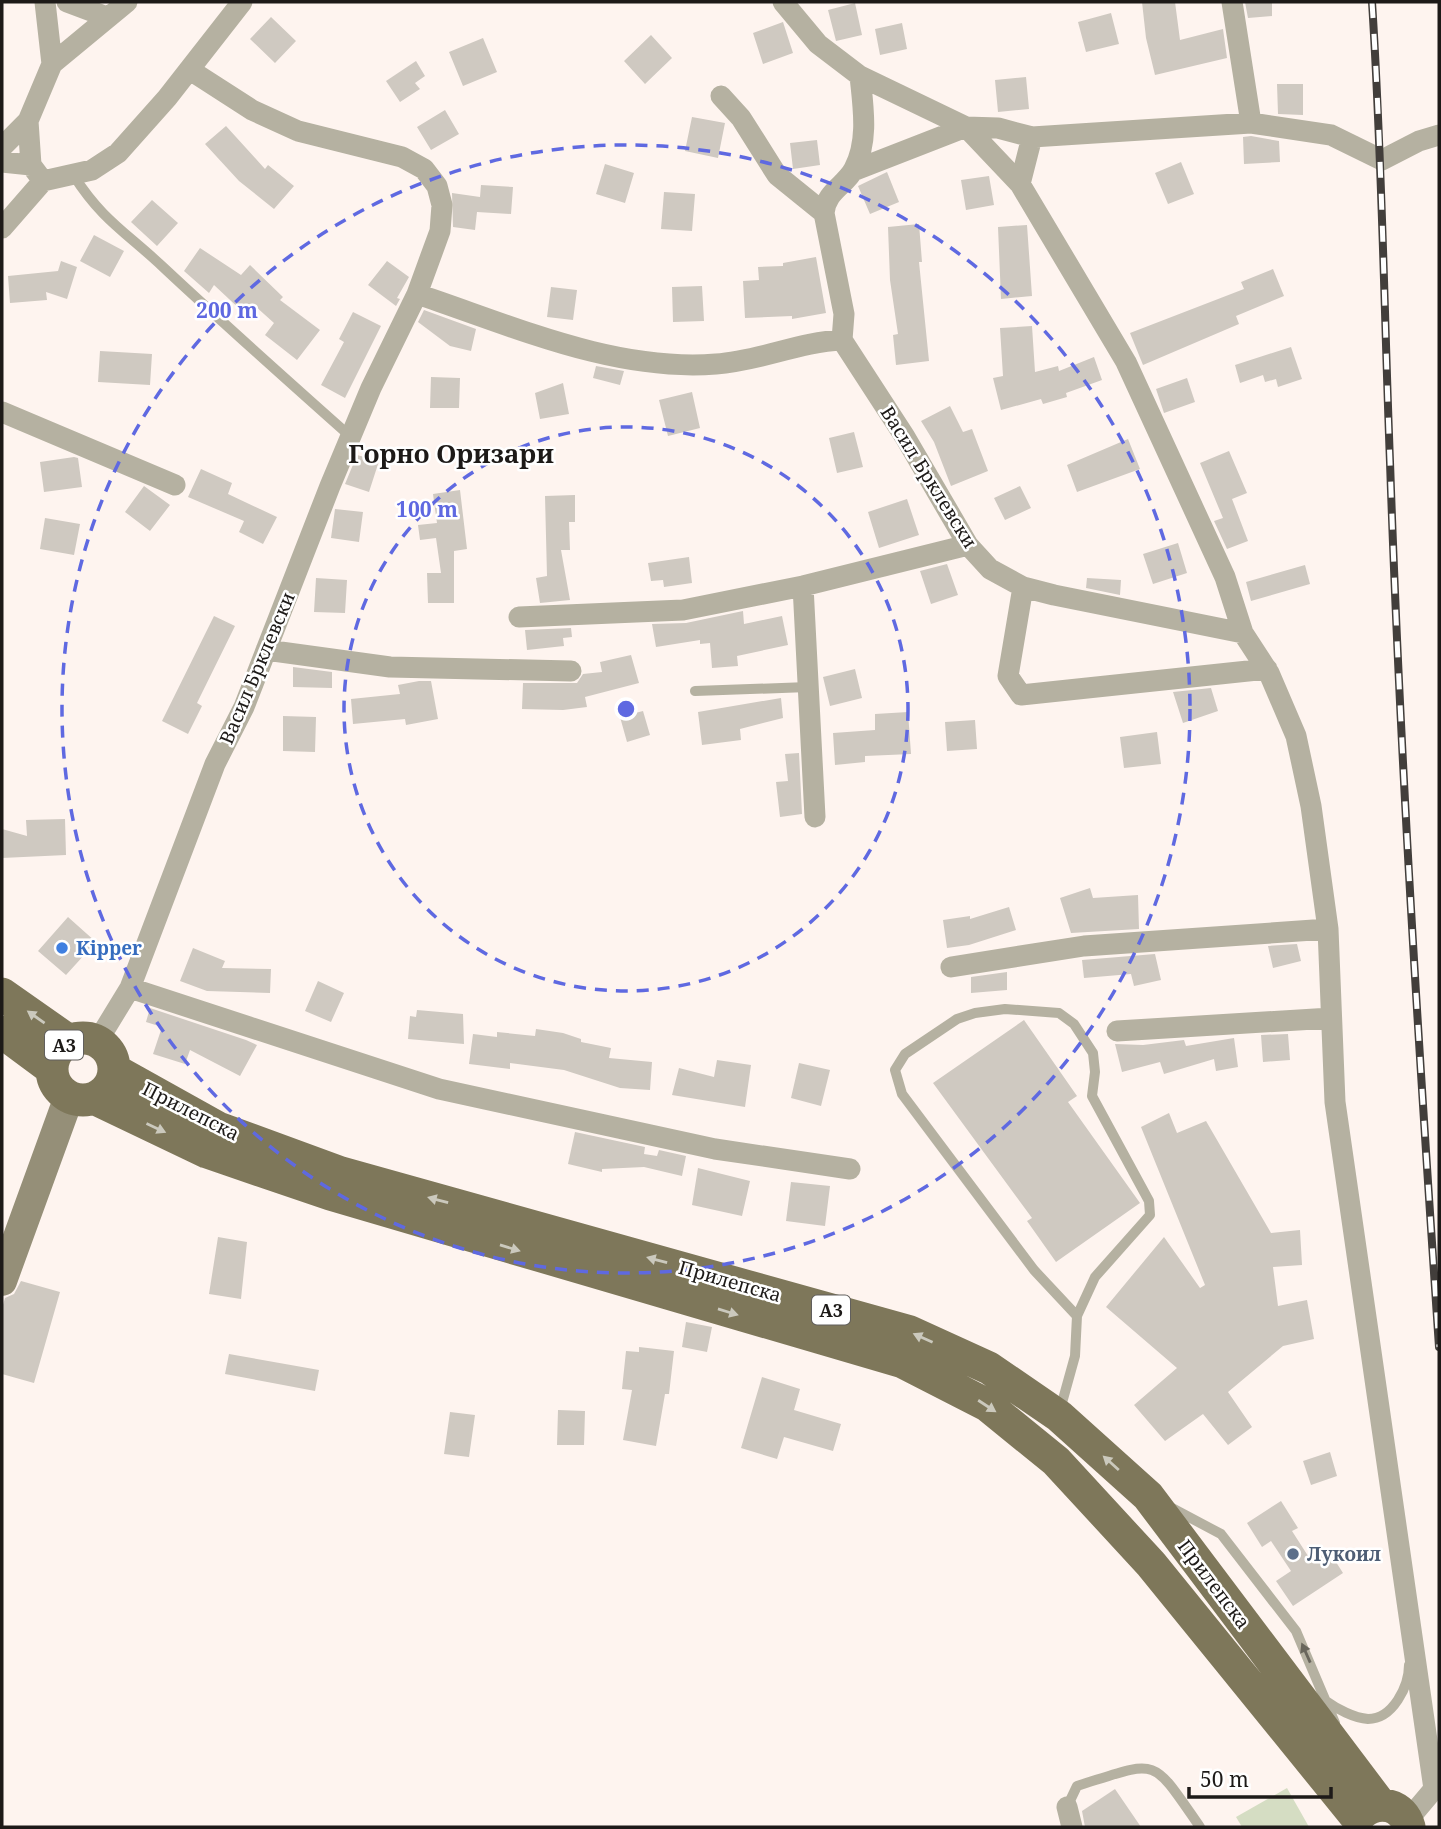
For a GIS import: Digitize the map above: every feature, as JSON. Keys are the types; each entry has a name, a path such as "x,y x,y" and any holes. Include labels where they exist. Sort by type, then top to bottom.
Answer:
{"main road":[{"name":"A3","path":"2,993 83,1041 110,1053 114,1070"},
{"name":"A3","path":"2,1032 52,1069"},
{"name":"A3","path":"82,1098 56,1086 52,1069 56,1053 83,1041"},
{"path":"82,1098 108,1087 114,1070"},
{"name":"Прилепска","path":"114,1070 218,1128 341,1173 909,1332 989,1368 1059,1416 1148,1496 1348,1763 1382,1820"},
{"name":"Прилепска","path":"82,1098 207,1152 330,1194 903,1362 987,1405 1056,1461 1382,1820"}],"street":[{"path":"45,2 52,64"},
{"path":"67,2 107,17"},
{"path":"2,146 28,121 52,64 127,2"},
{"path":"2,162 37,173 74,176 92,170 118,153 190,70 242,2"},
{"path":"783,2 818,44 860,76 966,127 1020,184 1126,362 1225,577 1243,633 1267,669 1296,736 1311,806 1328,929 1335,1102 1406,1599 1436,1788 1382,1820"},
{"path":"1232,2 1251,122"},
{"name":"Васил Брклевски","path":"83,1041 130,988 215,764 244,707 351,436 417,294 440,231 442,205 437,186 424,169 402,157 298,131 252,110 190,70"},
{"path":"417,294 600,353 674,365 718,364 763,357 813,341 842,340 844,314 824,213 825,202 853,171 862,146 860,76"},
{"path":"721,96 741,118 777,175 824,213"},
{"path":"2,228 37,173 28,121"},
{"path":"853,171 966,127 998,128 1032,137 1251,122 1331,135 1382,160 1419,141 1439,135"},
{"path":"1020,184 1032,137"},
{"name":"Васил Брклевски","path":"842,340 905,437 968,545 990,569 1023,587 1243,633"},
{"path":"2,412 175,485"},
{"path":"519,617 683,610 803,586 968,545"},
{"path":"803,586 815,817"},
{"path":"1023,587 1008,676 1021,695 1267,669"},
{"path":"266,650 390,667 571,671"},
{"path":"951,967 1084,946 1328,929"},
{"path":"130,988 439,1089 715,1149 849,1169"},
{"path":"1117,1031 1331,1018"},
{"path":"2,1281 82,1098"}],"lane":[{"path":"74,176 90,201 116,229 148,253 221,322 351,436"},
{"path":"695,691 808,687"},
{"path":"1059,1416 1076,1356 1077,1316 1095,1277 1150,1215 1149,1201 1092,1096 1093,1053 1074,1024 1059,1013 1039,1010 975,1013 957,1019 905,1054 895,1070 902,1094 1034,1270 1077,1316"},
{"path":"1148,1496 1222,1534 1296,1631 1329,1703 1348,1763"},
{"path":"1253,1636 1329,1703 1370,1719 1387,1712 1406,1688 1409,1670 1406,1599"},
{"path":"1069,1817 1077,1786 1142,1766 1163,1773 1200,1827"}],"green space":[{"path":"1287,1788 1309,1827 1242,1827 1236,1817"}],"building":[{"path":"1142,2 1175,2 1180,40 1223,29 1227,58 1155,75 1146,38"},
{"path":"1245,2 1272,2 1272,16 1248,18"},
{"path":"855,3 862,35 836,41 828,10"},
{"path":"1111,13 1119,44 1086,52 1078,22"},
{"path":"271,17 296,41 275,63 250,39"},
{"path":"783,22 793,53 763,64 753,33"},
{"path":"902,23 907,49 880,55 875,29"},
{"path":"651,35 672,58 645,84 624,61"},
{"path":"483,38 497,72 463,86 449,52"},
{"path":"416,61 425,76 415,83 420,89 400,102 386,81"},
{"path":"1026,77 1029,109 998,112 995,80"},
{"path":"1277,84 1303,84 1303,115 1278,114"},
{"path":"445,110 459,134 431,150 417,127"},
{"path":"692,117 725,123 718,158 685,151"},
{"path":"226,126 265,169 268,165 294,186 274,209 239,181 205,144"},
{"path":"1243,137 1279,141 1280,162 1244,164"},
{"path":"817,140 820,165 793,169 790,143"},
{"path":"1181,162 1194,194 1168,204 1155,173"},
{"path":"605,164 634,173 625,203 596,194"},
{"path":"887,172 899,202 870,214 858,186"},
{"path":"989,176 994,205 966,210 961,180"},
{"path":"481,185 513,187 511,214 477,212 475,230 453,227 452,193 480,197"},
{"path":"664,192 695,194 692,231 661,229"},
{"path":"152,200 178,223 157,246 131,222"},
{"path":"919,224 922,262 919,262 929,361 896,365 893,335 898,334 890,280 888,227"},
{"path":"1027,225 1032,296 1001,299 998,227"},
{"path":"94,235 124,251 110,277 80,261"},
{"path":"200,248 241,275 250,265 283,297 280,300 320,330 297,360 265,335 274,323 253,304 244,313 214,285 209,293 184,271"},
{"path":"816,257 826,313 792,319 792,316 745,318 743,281 759,280 758,267 783,266 783,263"},
{"path":"61,261 77,267 67,299 46,292 47,300 10,303 8,276 58,271"},
{"path":"387,261 409,277 397,298 400,299 396,306 368,285"},
{"path":"1273,269 1284,296 1236,316 1239,324 1143,365 1130,333 1244,289 1241,282"},
{"path":"702,286 704,321 673,322 672,287"},
{"path":"551,287 577,290 573,320 547,317"},
{"path":"424,310 476,329 471,351 450,346 418,322"},
{"path":"353,312 381,326 345,398 321,385 344,342 339,339"},
{"path":"1032,326 1035,372 1058,366 1059,371 1094,357 1102,380 1066,393 1067,397 1043,404 1041,399 1001,410 993,378 1003,376 1000,328"},
{"path":"1291,347 1302,379 1278,387 1276,379 1265,382 1263,375 1240,383 1235,365"},
{"path":"100,351 152,354 150,385 98,382"},
{"path":"596,366 624,371 620,385 593,378"},
{"path":"431,377 460,378 459,408 430,408"},
{"path":"1187,378 1195,402 1164,413 1156,389"},
{"path":"563,383 569,414 540,419 535,393"},
{"path":"692,392 700,428 668,436 659,400"},
{"path":"950,406 963,432 972,429 988,471 951,486 934,442 921,421"},
{"path":"854,432 863,467 837,473 829,438"},
{"path":"1128,439 1140,469 1077,492 1067,465"},
{"path":"1229,451 1247,493 1232,499 1248,541 1227,549 1214,521 1223,518 1200,463"},
{"path":"357,455 379,461 369,492 345,484"},
{"path":"78,458 82,487 44,492 40,462"},
{"path":"201,469 232,483 228,494 277,517 263,544 239,532 244,521 188,497"},
{"path":"144,486 170,505 150,531 125,512"},
{"path":"1020,486 1031,508 1005,520 994,498"},
{"path":"460,490 467,549 454,551 454,603 428,603 427,573 441,573 436,538 420,540 418,525 437,523 433,494"},
{"path":"575,495 575,522 569,522 570,550 561,550 570,600 540,603 536,578 547,576 545,496"},
{"path":"907,499 919,535 879,548 868,512"},
{"path":"335,509 363,512 359,542 331,538"},
{"path":"45,518 80,524 74,555 40,549"},
{"path":"1178,543 1187,573 1153,584 1143,554"},
{"path":"689,557 692,583 664,587 663,580 651,581 648,563"},
{"path":"947,564 958,595 931,604 920,571"},
{"path":"1305,565 1310,584 1251,601 1246,582"},
{"path":"316,578 347,580 345,613 314,612"},
{"path":"1087,578 1121,580 1120,595 1086,588"},
{"path":"743,611 744,624 782,616 788,645 737,656 738,666 712,668 710,643 700,644 700,640 656,647 652,624 686,623"},
{"path":"214,616 235,626 197,703 202,706 188,734 162,721"},
{"path":"571,628 572,637 563,638 564,646 527,650 525,630"},
{"path":"631,655 639,683 585,697 587,707 563,710 522,709 523,683 577,683 583,674 602,672 600,662"},
{"path":"293,667 332,672 332,688 293,687"},
{"path":"855,669 862,698 830,706 823,677"},
{"path":"431,681 438,719 406,725 405,719 353,724 351,699 400,694 398,685"},
{"path":"1211,688 1218,711 1183,723 1173,692"},
{"path":"781,698 783,718 740,729 741,740 702,745 698,712"},
{"path":"643,711 650,735 627,742 620,717"},
{"path":"908,712 911,754 865,756 865,762 835,765 833,733 875,730 875,714"},
{"path":"283,716 316,717 315,752 283,751"},
{"path":"975,720 977,749 947,751 945,722"},
{"path":"1157,732 1161,764 1124,768 1120,737"},
{"path":"799,753 802,814 780,817 776,782 788,781 785,754"},
{"path":"65,819 66,855 2,858 2,829 27,836 26,820"},
{"path":"1090,888 1093,898 1138,895 1139,929 1071,933 1060,898"},
{"path":"1009,907 1016,930 969,945 947,948 943,920 970,916 970,919"},
{"path":"68,917 96,942 66,975 38,951"},
{"path":"1297,944 1301,961 1273,968 1268,946"},
{"path":"193,948 225,961 222,968 271,969 270,993 207,991 180,981"},
{"path":"1155,954 1161,980 1134,986 1131,974 1084,978 1082,960"},
{"path":"1007,972 1007,990 971,993 971,977"},
{"path":"318,981 344,993 331,1022 305,1011"},
{"path":"150,1008 257,1045 240,1076 190,1050 185,1064 153,1054 162,1027 146,1022"},
{"path":"417,1010 463,1014 464,1044 408,1039 410,1016 416,1017"},
{"path":"1024,1020 1077,1096 1068,1102 1140,1203 1056,1262 1027,1221 1032,1218 933,1083"},
{"path":"536,1029 563,1033 581,1039 581,1042 611,1048 609,1058 652,1062 650,1090 620,1088 564,1070 510,1063 510,1069 469,1064 473,1034 497,1037 497,1032 535,1036"},
{"path":"1288,1034 1290,1060 1263,1062 1261,1035"},
{"path":"1234,1038 1238,1067 1216,1071 1214,1059 1164,1074 1160,1062 1122,1072 1115,1044 1143,1045 1184,1040 1186,1046"},
{"path":"717,1060 751,1065 745,1107 672,1095 679,1068 714,1077"},
{"path":"799,1063 830,1070 821,1106 791,1098"},
{"path":"1169,1113 1177,1133 1206,1121 1271,1233 1300,1230 1302,1265 1273,1267 1278,1306 1307,1300 1314,1339 1283,1346 1228,1392 1252,1427 1228,1445 1203,1414 1165,1441 1134,1405 1177,1368 1106,1307 1164,1237 1200,1288 1205,1285 1141,1127"},
{"path":"575,1132 645,1147 644,1154 657,1156 659,1150 686,1156 682,1176 644,1167 602,1169 602,1172 568,1164"},
{"path":"698,1168 750,1181 742,1216 692,1205"},
{"path":"791,1182 830,1186 825,1226 786,1221"},
{"path":"218,1237 247,1242 241,1299 209,1294"},
{"path":"21,1281 60,1292 34,1383 2,1374 2,1308 5,1298 14,1294"},
{"path":"686,1322 712,1327 707,1352 682,1347"},
{"path":"639,1347 674,1351 669,1394 665,1394 656,1446 623,1440 632,1390 622,1389 626,1351 639,1352"},
{"path":"229,1354 319,1370 315,1391 225,1374"},
{"path":"762,1377 800,1389 794,1410 841,1424 833,1451 784,1437 777,1459 741,1448"},
{"path":"558,1410 585,1411 584,1445 557,1445"},
{"path":"450,1412 475,1415 469,1457 444,1454"},
{"path":"1330,1452 1337,1476 1311,1485 1303,1461"},
{"name":"Лукоил","path":"1281,1501 1298,1528 1292,1531 1310,1559 1327,1548 1343,1573 1293,1606 1276,1581 1291,1571 1271,1541 1262,1547 1247,1523"},
{"path":"1115,1789 1141,1827 1085,1827 1082,1811"}],"railway":[{"path":"1372,2 1381,174 1399,683 1439,1347"}],"place":[{"name":"Kipper","path":"62,948"},
{"name":"Лукоил","path":"1293,1554"}],"district":[{"name":"Горно Оризари","path":"451,453"}]}
